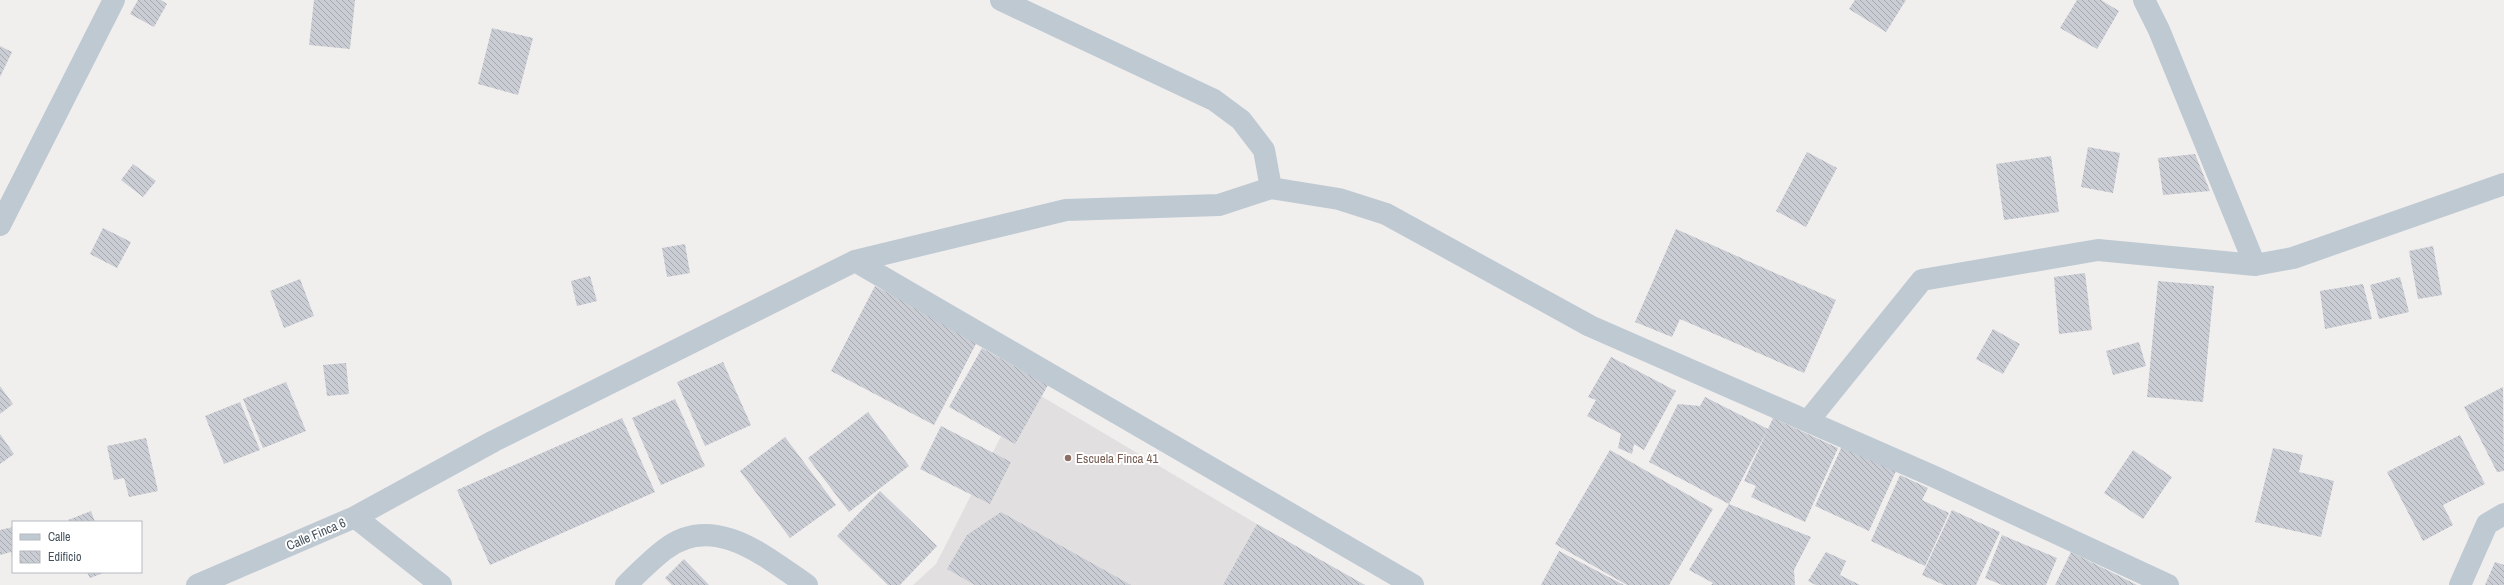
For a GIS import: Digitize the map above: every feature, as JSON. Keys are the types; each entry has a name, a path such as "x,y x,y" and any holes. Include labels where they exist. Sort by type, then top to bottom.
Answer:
{"street":[{"path":"0,225 114,0"},
{"path":"1001,0 1219,104 1241,120 1264,150 1271,188"},
{"path":"2144,0 2159,30 2256,265"},
{"path":"1808,421 1922,280 2098,250 2256,265 2293,258 2504,184"},
{"path":"355,517 494,441 855,261 1066,210 1219,205 1271,188 1339,199 1386,214 1590,326 1808,421 2168,585"},
{"path":"855,261 1413,585"},
{"path":"2460,585 2487,524 2504,514"},
{"name":"Calle Finca 6","path":"197,585 355,517 441,585"},
{"path":"626,585 665,549 687,538 713,534 740,542 807,585"}],"shaded area":[{"name":"Escuela Finca 41","path":"1024,391 1036,393 1257,524 1351,585 913,585 936,564"}],"building":[{"path":"138,0 161,0 167,4 154,27 130,14"},
{"path":"314,0 355,0 350,49 309,45"},
{"path":"1855,0 1906,0 1886,32 1849,9"},
{"path":"2077,0 2101,0 2119,11 2097,49 2060,28"},
{"path":"492,28 533,38 518,95 478,84"},
{"path":"0,46 12,52 0,77"},
{"path":"2088,147 2120,153 2113,193 2081,187"},
{"path":"1807,152 1837,168 1806,227 1776,211"},
{"path":"2195,154 2210,191 2163,195 2158,158"},
{"path":"2051,156 2059,212 2004,220 1996,164"},
{"path":"133,164 156,181 143,197 121,180"},
{"path":"103,228 131,242 117,268 90,254"},
{"path":"1676,229 1836,300 1804,373 1680,319 1672,337 1635,322"},
{"path":"685,244 690,273 667,277 662,248"},
{"path":"2433,246 2442,295 2418,299 2409,251"},
{"path":"2085,273 2092,330 2059,334 2054,277"},
{"path":"590,276 597,301 577,306 571,281"},
{"path":"2400,277 2409,312 2379,319 2370,285"},
{"path":"300,279 314,316 284,328 270,291"},
{"path":"2158,281 2214,286 2203,402 2147,397"},
{"path":"2363,284 2372,319 2325,329 2320,291"},
{"path":"875,286 978,340 934,425 831,371"},
{"path":"1993,329 2020,344 2003,374 1976,359"},
{"path":"2139,342 2146,366 2113,375 2106,351"},
{"path":"982,348 1048,385 1015,444 949,407"},
{"path":"1611,357 1676,391 1644,450 1634,444 1632,454 1618,448 1621,434 1587,416 1596,400 1588,397"},
{"path":"723,362 751,425 705,446 677,382"},
{"path":"346,363 349,394 327,396 323,365"},
{"path":"286,382 306,431 263,448 243,399"},
{"path":"0,386 13,404 0,414"},
{"path":"2503,387 2504,471 2497,472 2464,407"},
{"path":"1705,397 1768,429 1729,504 1649,462 1678,404 1700,406"},
{"path":"675,399 705,466 661,485 632,418"},
{"path":"240,402 260,450 224,464 205,416"},
{"path":"868,412 909,466 849,512 808,458"},
{"path":"622,418 655,492 490,565 457,490"},
{"path":"1773,418 1838,448 1805,522 1751,497 1756,486 1744,481"},
{"path":"941,426 1011,462 990,504 920,469"},
{"path":"0,434 14,454 0,464"},
{"path":"2460,435 2485,484 2443,505 2453,525 2423,541 2387,472"},
{"path":"785,437 836,505 790,538 740,471"},
{"path":"146,438 158,491 129,497 124,478 114,480 107,446"},
{"path":"1842,446 1896,471 1869,531 1815,506"},
{"path":"2273,448 2303,455 2299,472 2334,481 2321,537 2255,522"},
{"path":"1610,450 1713,509 1669,585 1627,585 1555,544"},
{"path":"2133,450 2172,477 2143,519 2104,493"},
{"path":"1900,475 1928,488 1922,500 1949,513 1925,566 1871,541"},
{"path":"880,491 937,546 900,585 888,585 837,536"},
{"path":"1729,504 1811,537 1794,570 1795,585 1711,585 1713,583 1689,570"},
{"path":"1952,510 2000,532 1976,585 1944,585 1922,575"},
{"path":"91,511 95,521 68,521"},
{"path":"1001,512 1131,585 975,585 947,569 967,535"},
{"path":"1257,524 1365,585 1223,585"},
{"path":"12,527 12,555 11,552 0,555 0,530"},
{"path":"2002,535 2057,558 2046,585 2002,585 1985,578"},
{"path":"1559,551 1624,585 1541,585"},
{"path":"1826,552 1846,561 1840,575 1860,585 1816,585 1808,581"},
{"path":"2071,552 2137,585 2055,585"},
{"path":"684,559 709,585 672,585 665,578"},
{"path":"2495,562 2504,565 2504,585 2485,585"},
{"path":"88,573 103,573 90,578"}],"place":[{"name":"Escuela Finca 41","path":"1068,458"}]}
